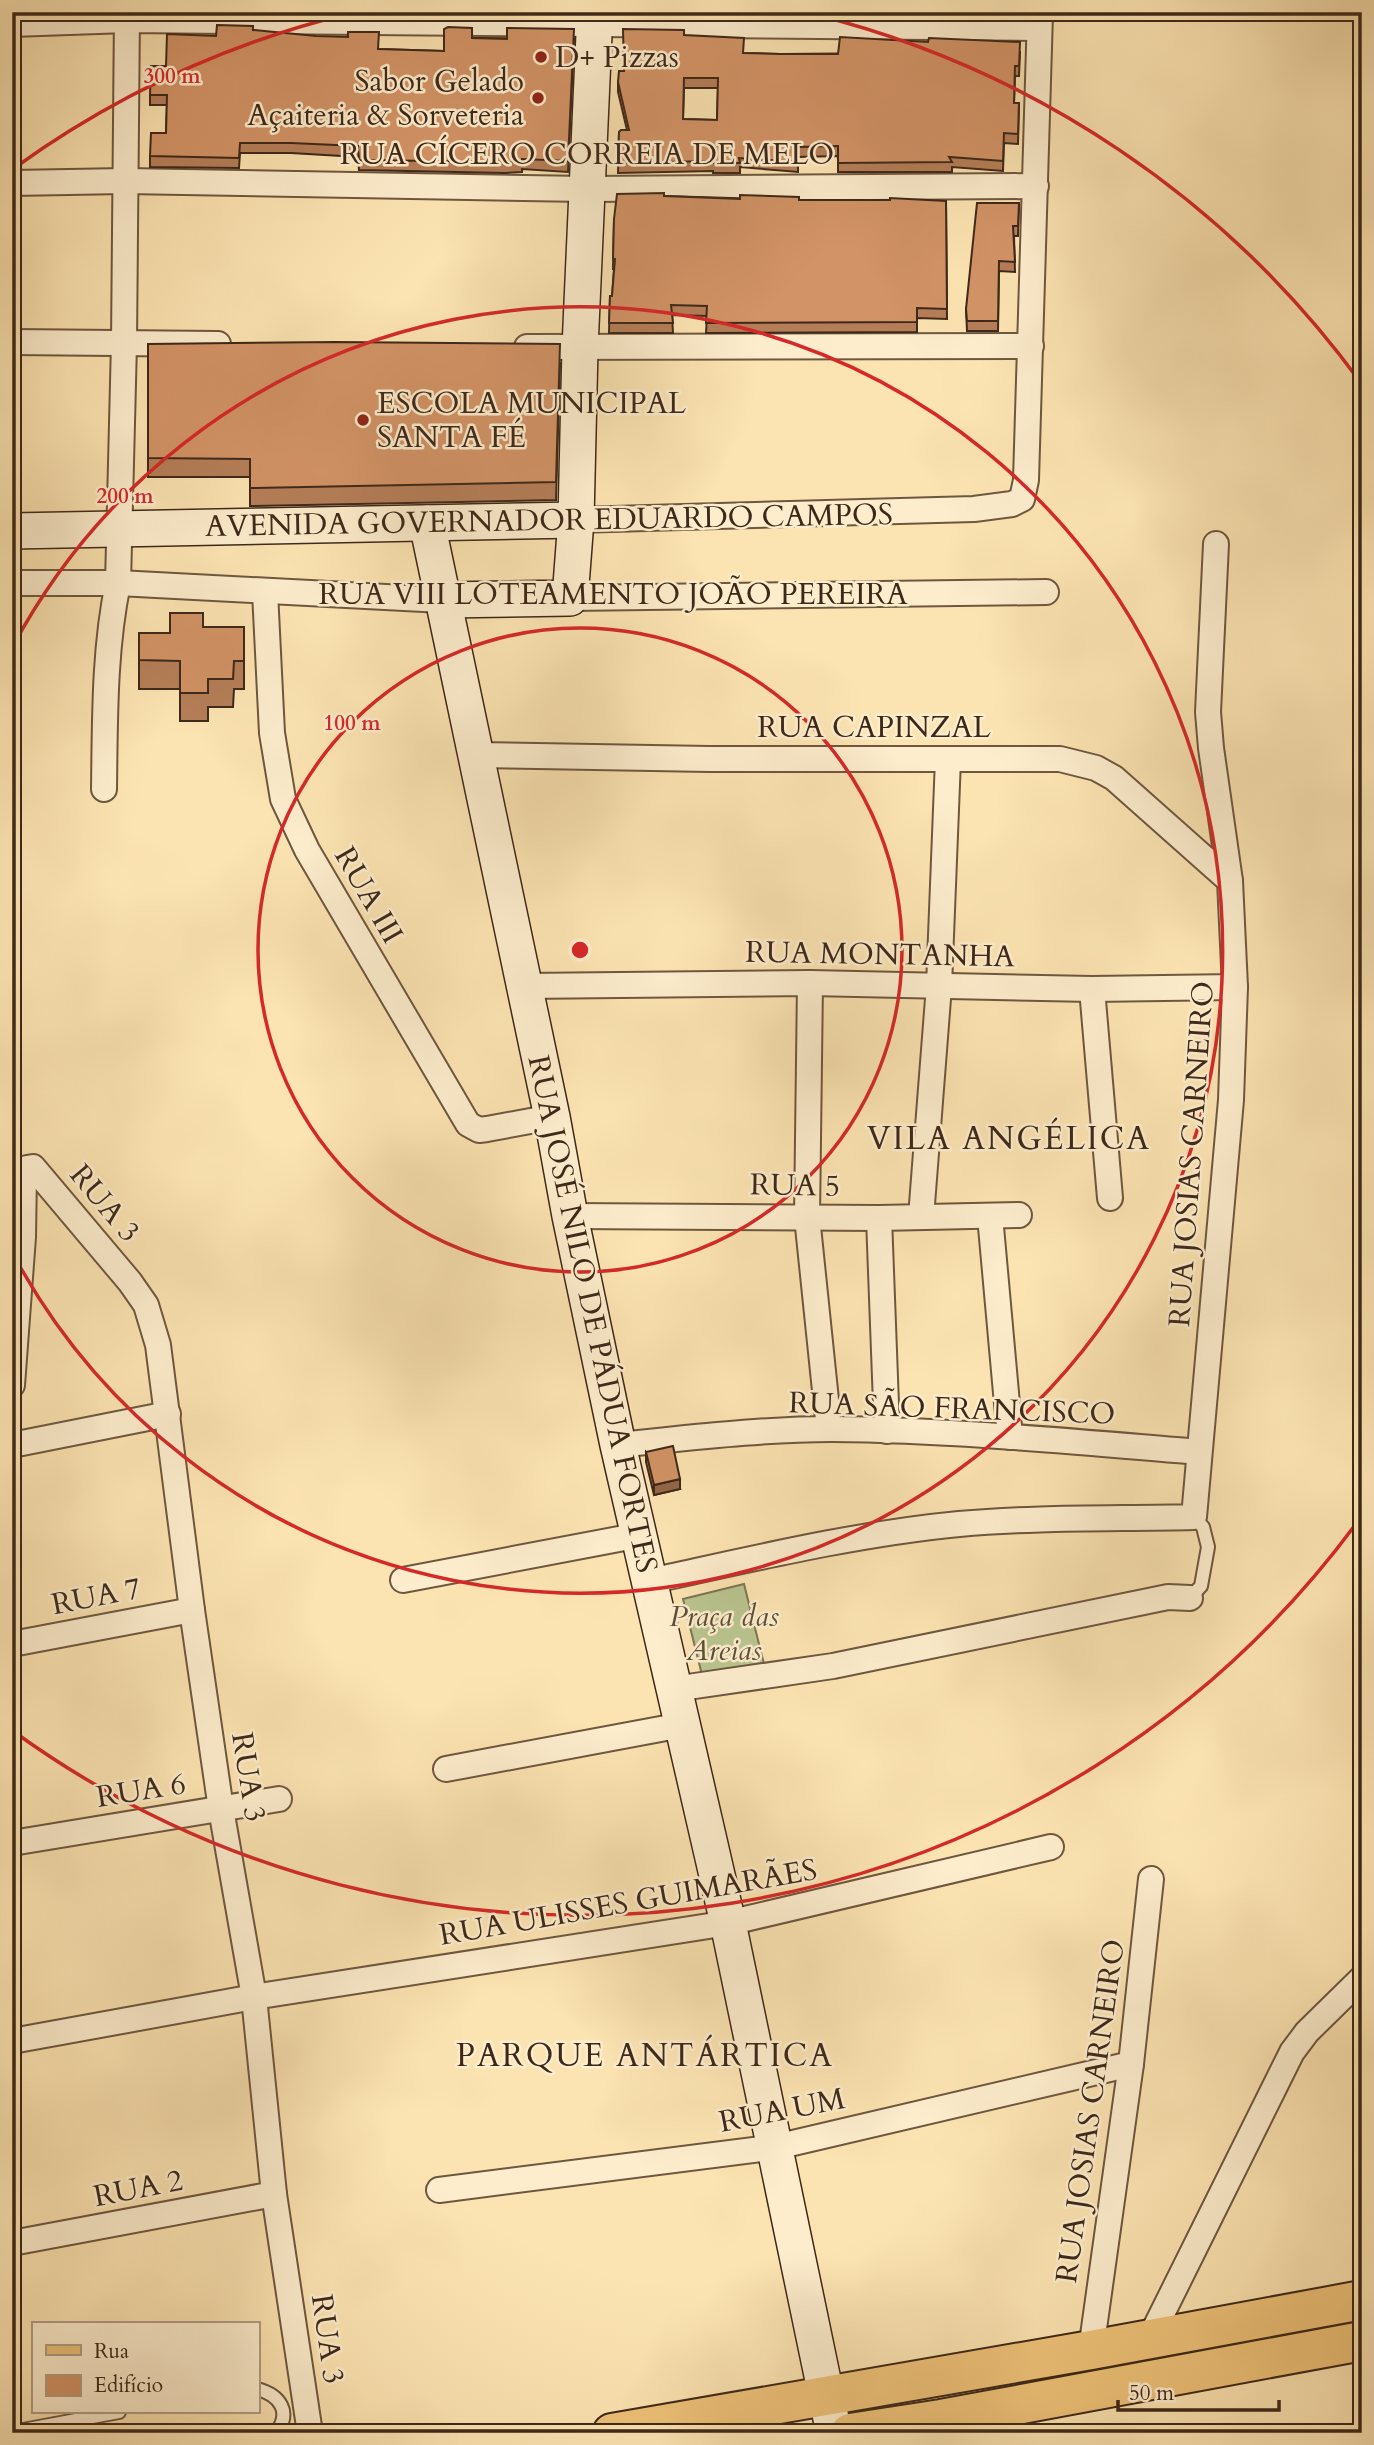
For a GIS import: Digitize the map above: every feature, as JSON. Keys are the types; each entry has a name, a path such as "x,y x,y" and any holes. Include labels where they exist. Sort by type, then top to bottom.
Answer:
{"main road":[{"path":"612,2433 831,2415 1091,2350 1356,2301 1357,2342 941,2419 850,2433"}],"street":[{"path":"104,789 107,664 110,622 118,583 124,343 127,16"},
{"path":"12,24 127,16 1040,20 1031,346 511,347"},
{"path":"570,598 576,520 580,348 594,18"},
{"name":"RUA CÍCERO CORREIA DE MELO","path":"12,183 125,181 586,188 1036,186"},
{"path":"12,342 234,344"},
{"name":"AVENIDA GOVERNADOR EDUARDO CAMPOS","path":"12,531 576,520 974,509 1012,504 1024,496 1026,480 1031,346"},
{"name":"RUA JOSÉ NILO DE PÁDUA FORTES","path":"427,523 552,1116 618,1445 728,1923 831,2415"},
{"name":"RUA JOSIAS CARNEIRO","path":"1194,1517 1231,1100 1236,987 1230,881 1208,712 1216,544"},
{"name":"RUA VIII LOTEAMENTO JOÃO PEREIRA","path":"12,583 118,583 265,593 443,600 1046,592"},
{"name":"RUA III","path":"265,593 268,681 277,774 283,799 307,850 468,1124 479,1130 552,1116"},
{"name":"RUA CAPINZAL","path":"474,755 709,759 1060,759 1096,768 1114,778 1230,881"},
{"path":"921,1217 939,986 948,759"},
{"path":"810,983 807,1217 829,1429"},
{"name":"RUA MONTANHA","path":"524,986 810,983 1092,989 1236,987"},
{"path":"1092,989 1110,1198"},
{"name":"RUA 3","path":"18,1236 24,1172 30,1167 36,1170 130,1282 146,1306 158,1345 221,1809 254,1997 275,2194 310,2433"},
{"name":"RUA 5","path":"570,1216 878,1218 1019,1215"},
{"path":"990,1216 1010,1437"},
{"path":"878,1218 887,1431"},
{"path":"12,1385 18,1236"},
{"path":"12,1445 167,1414"},
{"name":"RUA SÃO FRANCISCO","path":"618,1445 731,1434 829,1429 1010,1437 1199,1452"},
{"path":"650,1581 768,1556 957,1524 1194,1517"},
{"path":"403,1580 640,1535"},
{"name":"RUA JOSIAS CARNEIRO","path":"674,1689 833,1666 1168,1597 1190,1598"},
{"name":"RUA 7","path":"12,1644 192,1610"},
{"path":"446,1769 682,1725"},
{"name":"RUA 6","path":"12,1843 279,1799"},
{"name":"RUA ULISSES GUIMARÃES","path":"12,2041 254,1997 728,1923 1051,1847"},
{"name":"RUA JOSIAS CARNEIRO","path":"1091,2350 1131,2064 1151,1879"},
{"path":"1149,2340 1292,2052 1307,2032 1362,1978"},
{"name":"RUA UM","path":"439,2190 776,2147 1131,2064"},
{"name":"RUA 2","path":"12,2244 275,2194"}],"lane":[{"name":"RUA JOSIAS CARNEIRO","path":"1190,1598 1201,1586 1208,1547 1203,1527 1194,1517"},
{"path":"259,2390 277,2397 283,2407 283,2425 276,2433"},
{"path":"12,2432 108,2414"}],"green space":[{"name":"Praça das Areias","path":"744,1584 765,1668 704,1683 683,1599"}],"building":[{"path":"217,25 253,26 253,30 316,36 348,37 348,32 379,32 378,49 444,51 444,29 448,27 472,28 472,38 507,39 507,28 574,29 568,161 359,160 358,146 291,143 240,143 239,158 150,156 151,133 166,133 167,95 150,95 151,66 166,66 167,34 216,36"},
{"path":"623,29 684,30 684,35 744,38 743,53 838,54 840,37 928,42 929,38 1020,42 1019,66 1015,66 1014,103 1019,103 1018,134 1004,133 1003,161 949,157 952,162 838,163 838,146 798,147 798,162 739,158 740,163 618,163 619,132 629,130 618,82 619,71 624,71","holes":["684,78 718,78 717,120 683,119"]},
{"path":"664,193 664,196 740,199 740,195 799,197 799,200 890,198 946,201 947,309 917,308 917,322 706,323 707,306 671,305 673,323 609,323 617,194"},
{"path":"977,203 1019,203 1018,226 1013,226 1015,262 999,261 998,321 967,321"},
{"name":"ESCOLA MUNICIPAL SANTA FÉ","path":"148,344 560,344 556,482 250,488 250,459 148,458"},
{"path":"170,613 203,613 203,627 244,627 244,661 234,661 233,679 208,679 208,693 180,693 180,661 139,660 139,633 170,633"},
{"path":"673,1446 680,1479 654,1485 646,1452"}],"place":[{"name":"D+ Pizzas","path":"541,57"},
{"name":"Sabor Gelado Açaiteria & Sorveteria","path":"538,98"},
{"name":"ESCOLA MUNICIPAL SANTA FÉ","path":"363,420"}],"district":[{"name":"VILA ANGÉLICA","path":"1009,1138"},
{"name":"PARQUE ANTÁRTICA","path":"645,2055"}]}
